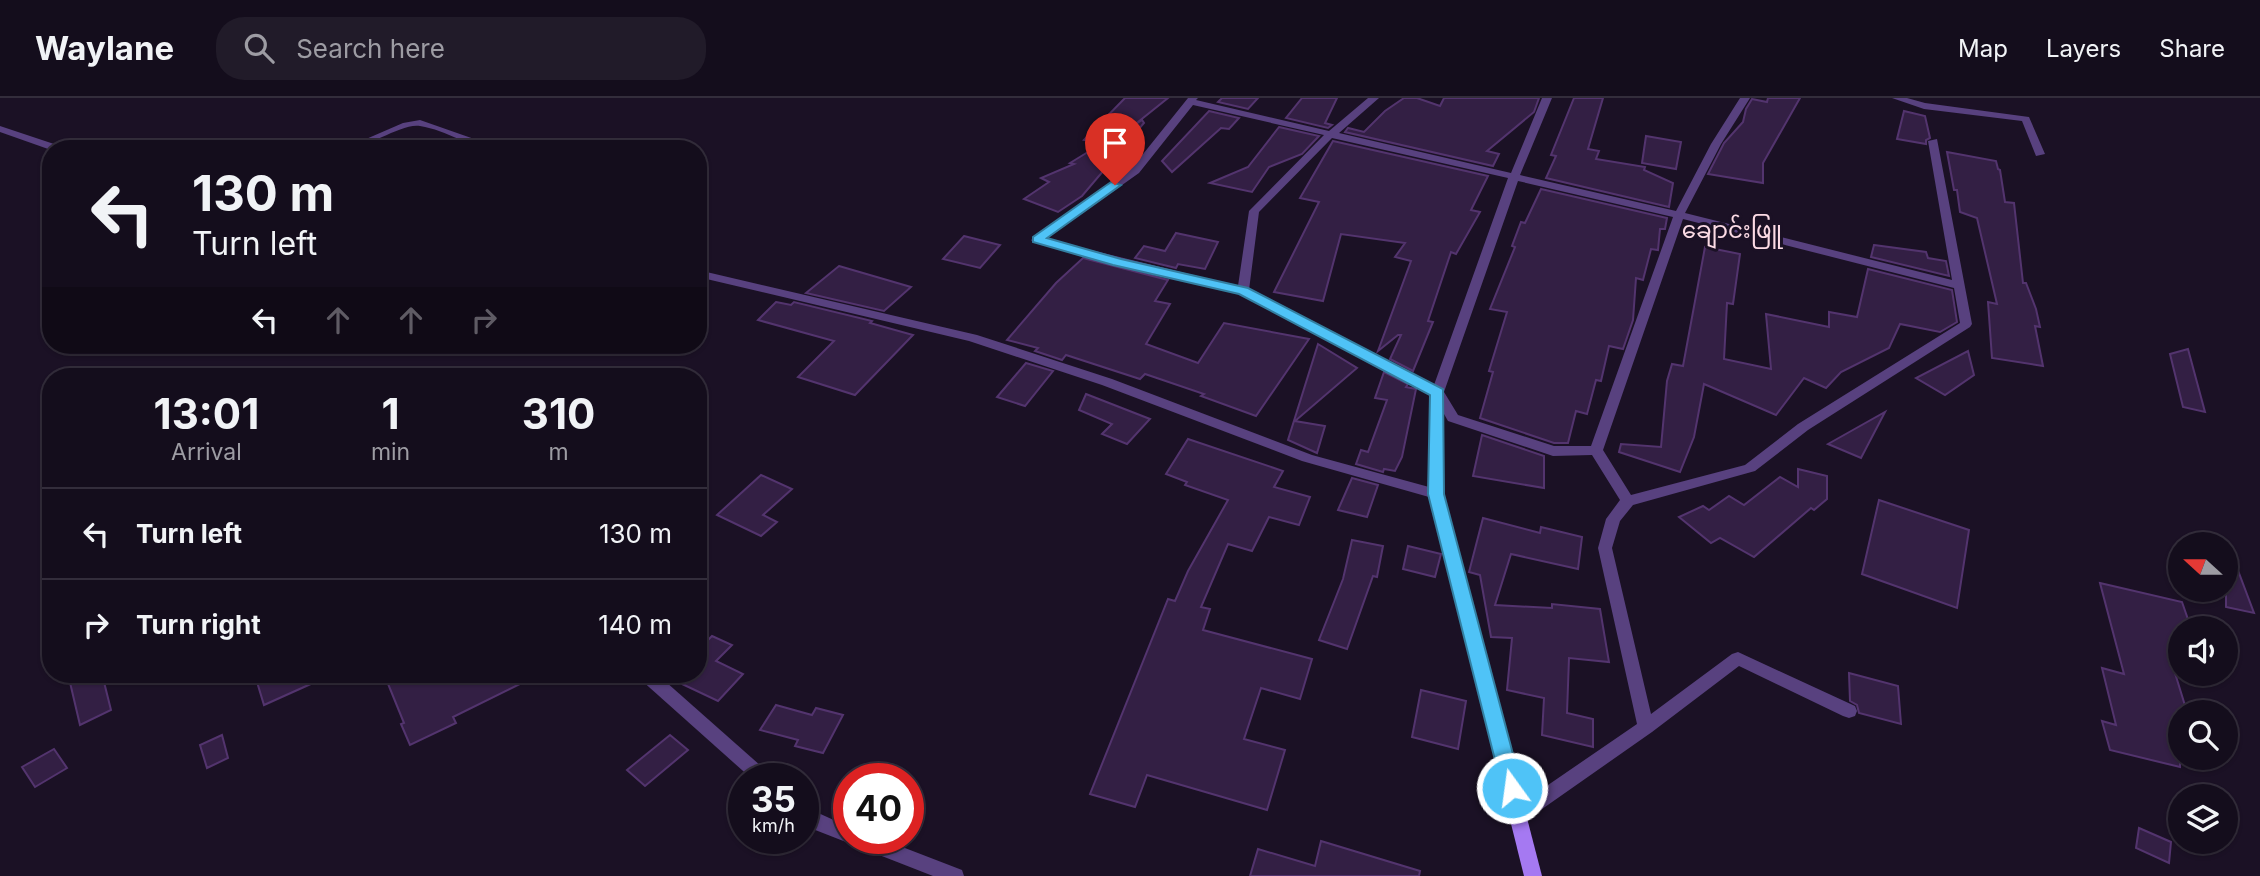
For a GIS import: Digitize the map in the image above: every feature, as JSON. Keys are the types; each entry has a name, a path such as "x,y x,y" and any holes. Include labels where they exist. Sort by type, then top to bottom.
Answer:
{"street":[{"path":"1243,291 1254,211 1329,136 1374,98"},
{"path":"1533,876 1436,494 1438,392 1514,177 1547,98"},
{"path":"1596,450 1679,215 1716,144 1745,98"},
{"path":"1897,98 1924,106 2026,119 2040,154"},
{"path":"1596,450 1553,451 1453,418 1438,392 1243,291 1037,240 1135,171 1191,100 1329,136 1679,215 1957,285"},
{"path":"369,140 405,125 420,123 468,140"},
{"path":"0,129 42,143"},
{"path":"1646,727 1605,548 1613,519 1628,501 1750,468 1803,428 1966,324 1933,141"},
{"path":"707,274 973,338 1107,382 1307,458 1436,494"},
{"path":"1596,450 1628,501"},
{"path":"1518,815 1646,727 1738,658 1849,711"},
{"path":"656,683 746,763"},
{"path":"899,854 956,876"}],"building":[{"path":"1125,98 1168,98 1133,126 1142,120 1144,123 1082,196 1058,212 1024,199 1049,182 1041,178 1074,164 1070,163 1101,144 1084,140"},
{"path":"1222,98 1258,98 1248,109 1218,102"},
{"path":"1302,98 1337,98 1325,123 1332,125 1328,128 1286,118"},
{"path":"1404,98 1417,98 1440,106 1444,98 1539,98 1534,112 1487,151 1499,154 1493,166 1345,132 1348,128 1364,132 1385,111"},
{"path":"1574,98 1603,98 1588,149 1599,151 1596,159 1645,167 1644,170 1673,183 1669,207 1546,178 1556,156 1551,155"},
{"path":"1768,98 1800,98 1763,163 1763,183 1708,174 1724,143 1743,122 1752,99 1767,102"},
{"path":"1209,111 1239,118 1229,129 1221,128 1172,172 1162,161"},
{"path":"1904,111 1925,116 1930,138 1926,140 1926,144 1897,139"},
{"path":"1279,127 1319,136 1302,154 1269,167 1252,192 1210,183 1248,167"},
{"path":"1646,136 1681,142 1676,169 1642,163"},
{"path":"1333,141 1488,176 1471,210 1480,212 1456,254 1451,252 1428,321 1433,322 1413,371 1390,359 1401,335 1378,351 1411,261 1395,257 1405,243 1341,234 1323,301 1274,292 1319,202 1300,198"},
{"path":"1947,152 1996,161 2005,202 2014,203 2023,283 2026,283 2036,309 2040,327 2035,326 2043,366 1992,358 1988,302 1997,304 1977,218 1960,212"},
{"path":"1541,189 1667,218 1665,229 1660,229 1658,250 1651,249 1643,280 1636,278 1633,320 1623,349 1609,346 1601,381 1596,380 1587,414 1576,411 1568,443 1554,443 1480,418 1493,372 1489,371 1507,312 1490,309 1515,247 1512,246 1521,222 1525,223"},
{"path":"1176,233 1218,242 1205,269 1178,264 1176,268 1135,258 1144,246 1165,251"},
{"path":"964,236 1000,245 980,268 943,259"},
{"path":"1874,245 1926,252 1928,258 1946,261 1949,276 1871,257"},
{"path":"1705,247 1740,254 1733,304 1727,303 1724,359 1771,369 1766,314 1829,327 1829,312 1857,317 1868,269 1952,290 1957,322 1940,332 1900,324 1889,348 1841,372 1826,388 1804,378 1776,415 1704,384 1694,437 1680,472 1619,452 1621,444 1661,447 1667,381 1672,364 1683,366"},
{"path":"1083,258 1168,280 1155,301 1170,304 1146,344 1198,363 1224,323 1309,339 1256,416 1201,396 1204,394 1145,374 1140,379 1066,355 1062,360 1035,351 1038,348 1007,340 1056,283"},
{"path":"839,266 911,287 884,311 806,293"},
{"path":"776,302 791,305 794,302 872,321 870,323 913,335 855,395 798,377 834,341 758,320"},
{"path":"1318,344 1357,368 1295,421 1325,426 1317,453 1288,440"},
{"path":"2188,349 2205,412 2183,407 2170,354"},
{"path":"1968,351 1974,375 1945,395 1916,378"},
{"path":"1026,363 1053,371 1025,406 997,397"},
{"path":"1384,372 1408,384 1406,387 1416,389 1402,457 1395,471 1384,469 1383,472 1356,464 1361,450 1368,452 1387,400 1375,398"},
{"path":"1086,394 1150,419 1127,444 1102,434 1112,424 1079,410"},
{"path":"1885,412 1861,458 1828,444"},
{"path":"1482,435 1544,456 1544,488 1473,476"},
{"path":"1188,439 1283,471 1274,487 1310,497 1299,525 1269,517 1252,551 1228,544 1201,607 1210,609 1203,630 1312,659 1300,699 1261,688 1244,739 1285,750 1267,810 1147,775 1135,807 1090,794 1168,599 1175,601 1188,571 1228,500 1185,485 1187,482 1166,474"},
{"path":"1798,469 1827,476 1827,499 1814,510 1811,508 1754,557 1720,538 1711,543 1679,517 1703,506 1709,510 1729,496 1744,505 1780,477 1798,487"},
{"path":"761,475 792,489 763,515 777,522 761,536 717,515"},
{"path":"1352,478 1378,485 1367,517 1338,510"},
{"path":"1879,500 1969,530 1957,608 1862,574"},
{"path":"1483,518 1540,533 1541,527 1582,537 1578,569 1511,554 1495,605 1552,608 1552,604 1600,609 1609,662 1569,658 1567,713 1593,719 1593,747 1542,735 1544,698 1507,690 1512,638 1491,637 1480,575 1469,572"},
{"path":"1352,540 1383,546 1377,577 1373,576 1347,649 1319,640 1343,579"},
{"path":"1408,546 1441,554 1435,577 1403,569"},
{"path":"2238,571 2254,613 2226,607 2226,602 2238,602"},
{"path":"2100,583 2168,599 2168,602 2182,602 2187,616 2168,616 2168,686 2179,686 2183,700 2168,700 2168,764 2110,750 2102,721 2116,725 2102,668 2124,674"},
{"path":"712,636 732,645 716,661 743,674 718,701 680,683 707,683 707,641"},
{"path":"1849,673 1898,686 1901,724 1859,713 1857,705 1850,701"},
{"path":"70,683 104,683 111,710 80,725"},
{"path":"257,683 313,683 264,705"},
{"path":"388,683 522,683 453,717 456,723 410,745 401,724 404,723"},
{"path":"1421,690 1466,701 1458,749 1412,737"},
{"path":"776,705 812,715 816,708 843,715 823,753 795,746 798,740 760,730"},
{"path":"222,735 228,758 207,768 200,745"},
{"path":"670,735 688,750 645,786 627,770"},
{"path":"54,749 67,768 35,787 22,767"},
{"path":"2139,828 2168,841 2169,863 2136,848"},
{"path":"1321,841 1420,871 1419,876 1250,876 1258,849 1315,866"}],"district":[{"name":"ချောင်းဖြူ","path":"1732,230"}],"route":[{"path":"1115,185 1037,240 1243,291 1438,392 1436,494 1512,788"}]}
